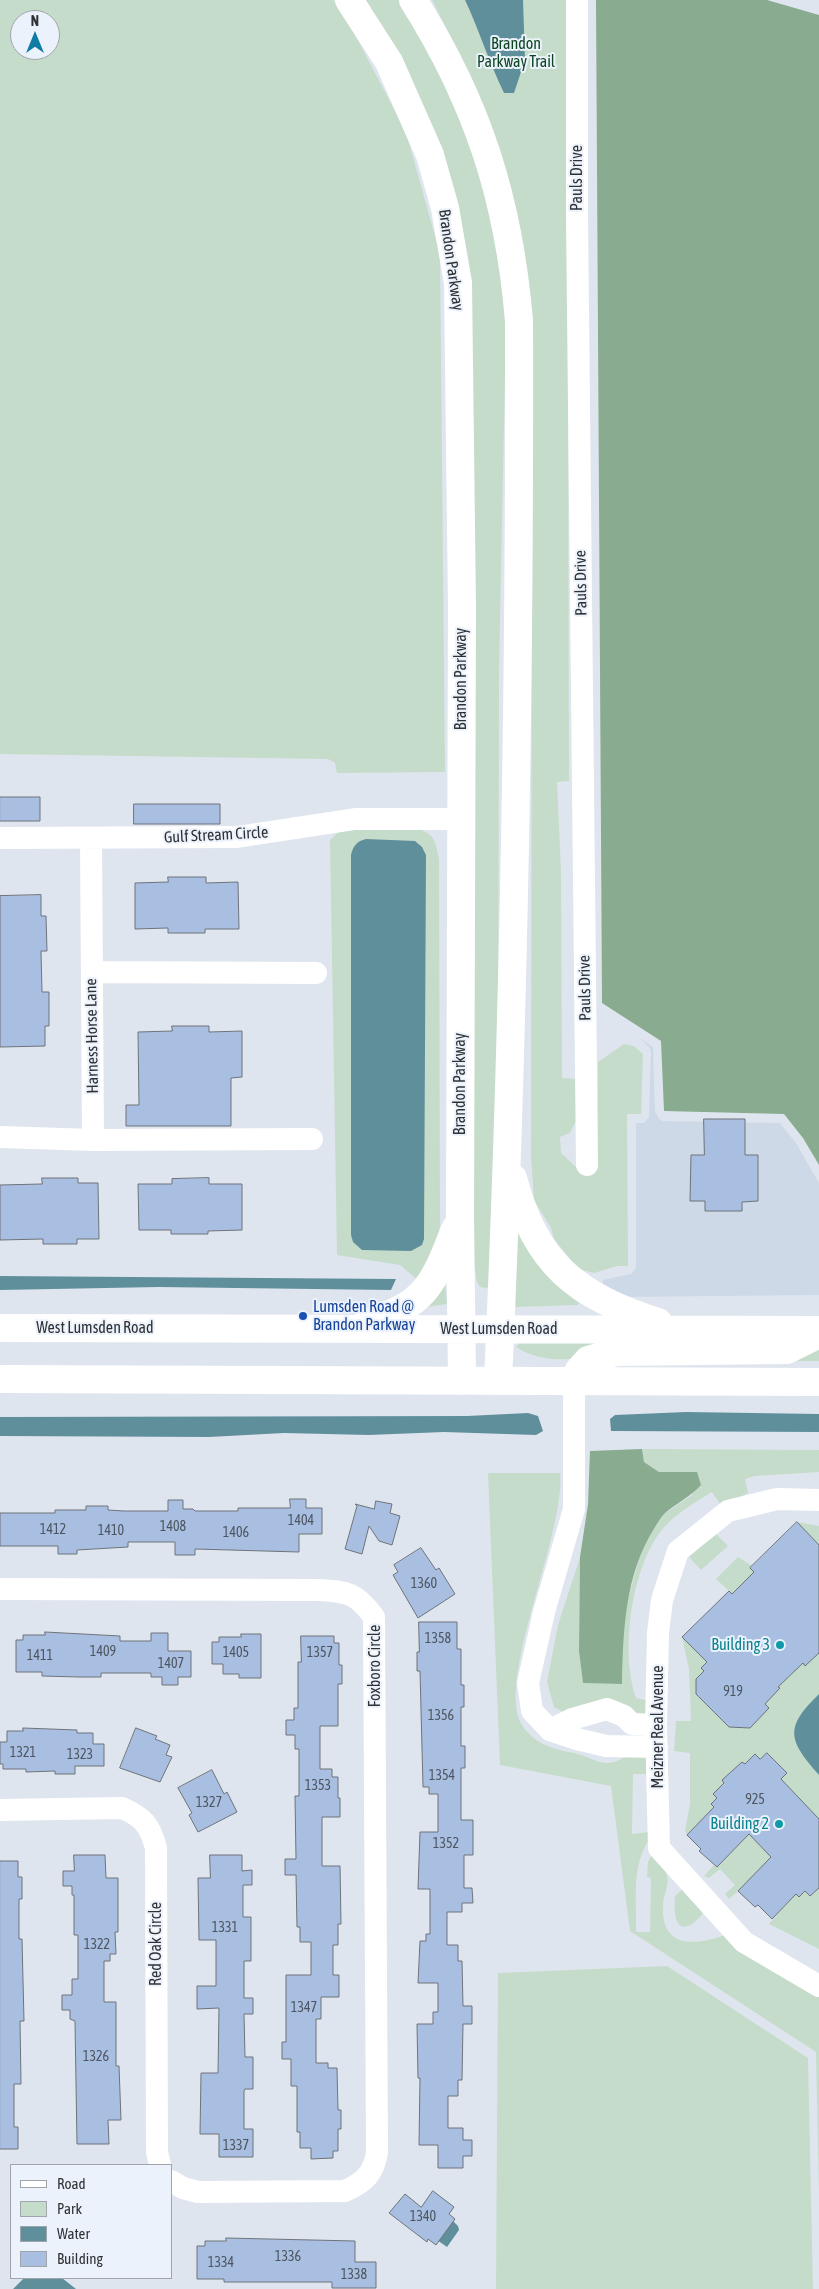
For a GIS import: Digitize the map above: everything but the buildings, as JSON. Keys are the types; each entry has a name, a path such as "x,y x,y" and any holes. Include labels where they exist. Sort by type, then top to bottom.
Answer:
{"main road":[{"name":"Brandon Parkway","path":"349,0 389,62 430,155 445,208 458,283 460,340 460,1216 462,1381"},
{"path":"413,0 450,64 487,150 508,231 516,278 519,321 517,704 508,1158 498,1381"},
{"path":"508,1158 530,1226 550,1258 564,1274 584,1290 609,1304 681,1329"},
{"path":"348,1328 386,1317 407,1306 426,1291 436,1276 460,1216"},
{"name":"West Lumsden Road","path":"0,1328 819,1330"},
{"path":"574,1381 579,1370 588,1360 616,1352 787,1350 819,1334"},
{"path":"0,1379 819,1382"}],"street":[{"name":"Pauls Drive","path":"577,0 577,215 587,1165"},
{"name":"Gulf Stream Circle","path":"0,838 237,837 355,819 461,819"},
{"name":"Harness Horse Lane","path":"91,838 94,1140"},
{"path":"92,972 316,973"},
{"path":"0,1137 94,1140 312,1138"},
{"path":"574,1381 574,1509 544,1612 528,1683 532,1711 550,1730 606,1746 626,1746 656,1736"},
{"name":"Meizner Real Avenue","path":"819,1500 777,1499 728,1512 678,1550 662,1600 658,1633 656,1736 659,1848 744,1942 819,1986"},
{"name":"Foxboro Circle","path":"0,1589 320,1590 343,1592 361,1600 374,1617 377,2039 377,2152 375,2166 368,2177 358,2185 345,2190 198,2192 183,2188 172,2182"},
{"path":"550,1730 572,1719 607,1709 619,1713 632,1724 656,1736"},
{"path":"626,1746 632,1724"},
{"name":"Red Oak Circle","path":"0,1810 122,1808 137,1814 148,1825 156,1848 157,2152 160,2164"}],"shaded area":[{"path":"640,1038 653,1047 655,1111 659,1119 663,1121 780,1123 796,1143 819,1183 819,1295 622,1297 603,1288 603,1280 631,1274 636,1268 636,1123 644,1123 649,1117 651,1054 650,1048"}],"green space":[{"path":"0,0 333,0 341,8 406,132 440,254 445,772 337,773 335,763 328,759 0,754"},
{"path":"366,0 400,0 426,42 480,167 500,256 506,328 499,670 498,1129 492,1286 486,1288 480,1287 477,1282 472,1253 472,304 386,33"},
{"name":"Brandon Parkway Trail","path":"432,0 567,0 569,781 557,782 561,871 562,1078 576,1079 576,1121 570,1133 560,1137 561,1153 579,1170 597,1170 598,1062 624,1044 634,1046 643,1054 641,1114 627,1114 628,1266 617,1266 594,1273 578,1269 554,1239 551,1228 534,1200 531,1157 532,335 500,150 475,86"},
{"path":"596,0 767,0 819,15 819,1165 803,1138 784,1114 664,1111 661,1041 602,1003"},
{"path":"391,826 413,828 422,831 429,834 433,839 439,859 440,1226 435,1259 420,1282 400,1265 337,1255 330,840 340,831 351,827"},
{"path":"516,1229 553,1282 579,1303 578,1305 516,1307 514,1305"},
{"path":"445,1285 447,1304 427,1307 427,1305"},
{"path":"520,1343 642,1343 594,1355 562,1359 531,1354 516,1347"},
{"path":"819,1347 819,1361 798,1361 799,1354"},
{"path":"642,1449 819,1450 819,1472 755,1476 745,1479 748,1493 724,1505 720,1504 712,1492 683,1510 669,1522 658,1535 649,1551 635,1592 631,1614 629,1659 631,1680 636,1698 649,1701 649,1715 563,1712 554,1707 547,1682 558,1625 580,1557 579,1651 583,1683 622,1684 622,1638 628,1599 642,1548 664,1514 692,1495 697,1472 659,1472 644,1462"},
{"path":"642,1449 644,1462 659,1472 697,1472 701,1485 664,1515 644,1546 631,1584 627,1604 622,1684 583,1683 579,1651 580,1557 588,1504 590,1451"},
{"path":"488,1473 560,1473 559,1499 553,1532 517,1676 516,1704 522,1725 537,1740 549,1746 607,1763 622,1759 632,1752 650,1760 648,1774 633,1774 632,1834 648,1832 649,1840 643,1850 637,1872 636,1932 650,1932 651,1878 647,1877 648,1862 653,1852 666,1872 667,1885 663,1906 664,1921 668,1931 675,1938 694,1942 705,1941 728,1934 819,1989 819,2194 816,2052 630,1931 611,1786 500,1765"},
{"path":"797,1522 819,1526 819,1949 769,1924 787,1903 738,1891 729,1899 725,1894 735,1885 720,1869 709,1878 704,1876 714,1865 717,1867 731,1852 702,1820 687,1835 685,1831 690,1804 690,1753 674,1751 676,1721 691,1721 689,1669 682,1637 697,1652 729,1591 716,1579 738,1557 752,1566 751,1568"},
{"path":"715,1533 728,1546 701,1570 689,1557"},
{"path":"684,1888 705,1911 691,1925 685,1927 677,1922 675,1915 675,1896"},
{"path":"667,1966 808,2058 813,2289 496,2289 498,1973"}],"water":[{"path":"465,0 523,0 525,60 514,93 504,93"},
{"path":"366,839 415,841 422,847 426,855 424,1239 422,1245 411,1251 362,1250 353,1242 351,1235 351,855 356,844"},
{"path":"0,1276 396,1279 391,1290 159,1287 0,1290"},
{"path":"686,1412 819,1414 819,1432 611,1431 610,1419 615,1415"},
{"path":"528,1413 538,1416 543,1431 536,1435 444,1432 369,1435 284,1433 209,1437 0,1436 0,1417 467,1416"},
{"path":"819,1694 819,1775 801,1752 794,1734 795,1725 800,1716"},
{"path":"453,2221 459,2230 447,2247 437,2240"},
{"path":"23,2279 63,2279 76,2289 13,2289"}],"place":[{"name":"Lumsden Road @ Brandon Parkway","path":"303,1316"},
{"name":"Building 3","path":"780,1645"},
{"name":"Building 2","path":"779,1824"}]}
